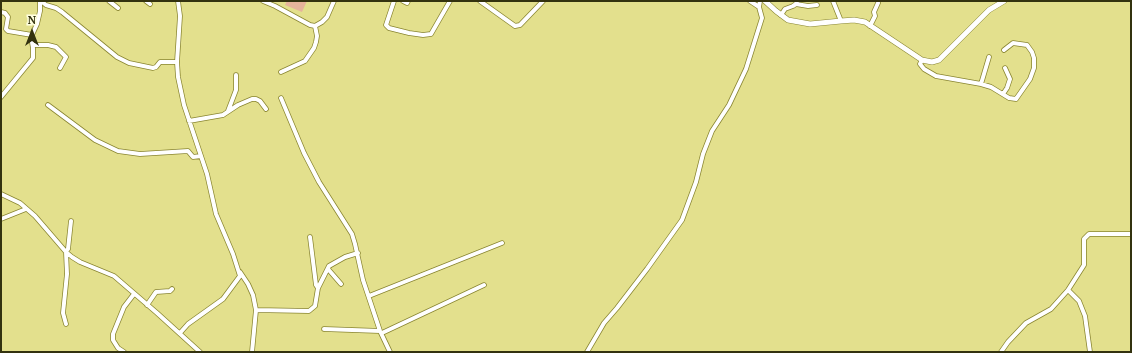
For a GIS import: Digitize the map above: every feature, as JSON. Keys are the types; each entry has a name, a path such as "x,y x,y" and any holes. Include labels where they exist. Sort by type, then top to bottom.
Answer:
{"street":[{"path":"1,97 33,58 33,45 31,37 37,24 40,11 40,1"},
{"path":"40,1 62,12 117,57 129,63 153,68 160,62 177,62"},
{"path":"109,1 118,8"},
{"path":"178,1 180,16 177,62 178,77 184,105 207,174 218,220 239,271 248,284 253,295 256,310 252,352"},
{"path":"264,1 310,25 315,26 327,17 334,1"},
{"path":"394,1 386,25 389,28 423,35 431,34 450,1"},
{"path":"403,1 407,3 408,1"},
{"path":"480,1 515,26 520,25 543,1"},
{"path":"587,352 604,323 647,269 682,220 712,131 729,105 746,69 762,18 758,6 750,1"},
{"path":"758,6 760,1"},
{"path":"765,1 788,20 810,24 854,20 865,22 922,60 932,62 939,60 989,10 1004,1"},
{"path":"833,1 842,21"},
{"path":"781,15 785,9 797,2 808,6 816,4"},
{"path":"870,26 875,16 874,12 878,3"},
{"path":"1,12 5,13 8,17 6,29 8,31 32,35"},
{"path":"281,72 305,60 314,48 316,42 315,26"},
{"path":"922,60 920,64 924,69 936,76 992,87 1009,98 1016,99 1030,79 1034,68 1034,58 1027,45 1013,43 1004,50"},
{"path":"33,45 48,45 56,47 66,57 60,68"},
{"path":"981,84 989,56"},
{"path":"1003,94 1010,79 1006,68"},
{"path":"228,111 236,90 236,75"},
{"path":"281,98 304,153 319,182 349,229 356,244 363,280 381,332 390,352"},
{"path":"189,121 222,115 242,103 256,99 266,108"},
{"path":"48,105 82,132 107,147 118,151 140,154 188,151 194,158 201,156"},
{"path":"1,194 20,203 35,216 66,252 80,262 114,276 200,352"},
{"path":"1,219 26,209"},
{"path":"66,324 63,313 67,274 66,252 68,249 71,221"},
{"path":"1001,352 1008,342 1026,323 1051,309 1068,290 1084,265 1084,239 1089,234 1131,234"},
{"path":"310,237 316,285 318,288"},
{"path":"369,296 502,243"},
{"path":"256,310 309,311 315,306 318,288 329,266 345,257 358,253"},
{"path":"328,269 341,284"},
{"path":"180,333 188,324 223,299 238,280 240,276 239,271"},
{"path":"324,329 381,332 484,286"},
{"path":"147,304 156,292 170,291 172,289"},
{"path":"1068,290 1079,301 1086,316 1090,352"},
{"path":"124,352 118,350 112,334 124,307 134,294"}],"shaded area":[{"path":"287,1 307,1 302,12 285,5"}]}
